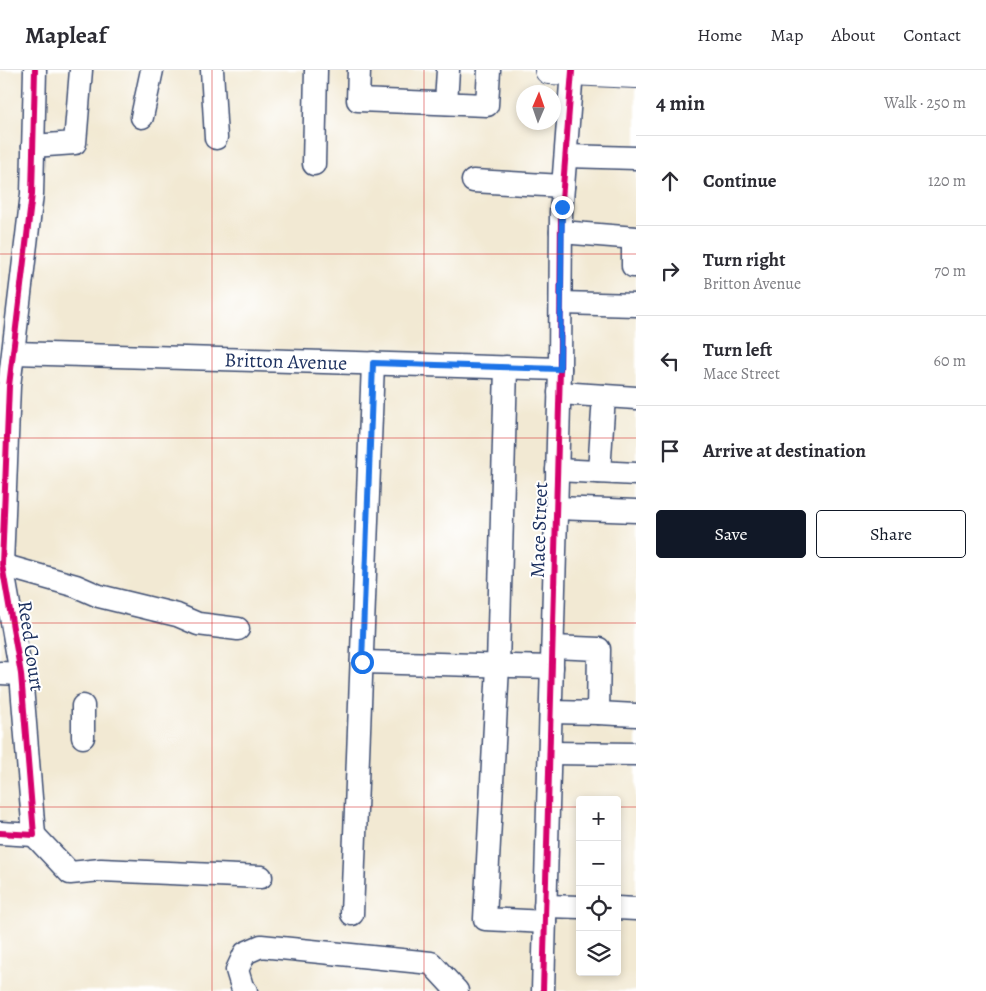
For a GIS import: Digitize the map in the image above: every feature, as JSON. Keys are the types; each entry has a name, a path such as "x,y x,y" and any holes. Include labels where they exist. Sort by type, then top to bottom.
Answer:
{"main road":[{"path":"561,70 636,74"}],"street":[{"name":"Reed Court","path":"34,834 10,674 2,565 9,349 32,194 35,70"},
{"path":"33,146 75,143 81,70"},
{"path":"142,118 152,70"},
{"path":"212,70 216,138"},
{"path":"314,164 316,70"},
{"path":"359,70 358,100 487,105 488,70"},
{"path":"446,103 448,70"},
{"name":"Mace Street","path":"543,991 560,393 561,232 566,156 561,70"},
{"path":"566,156 636,158"},
{"path":"473,181 563,186"},
{"path":"561,232 635,238 633,266 636,266"},
{"path":"561,303 636,305"},
{"name":"Britton Avenue","path":"9,349 560,369"},
{"path":"352,914 373,363"},
{"path":"506,367 498,666 485,919 545,914 576,908"},
{"path":"560,393 636,398"},
{"path":"600,472 604,396"},
{"path":"557,470 636,474"},
{"path":"556,508 636,511"},
{"path":"2,565 76,586 99,596 177,615 198,624 238,629"},
{"path":"362,662 498,666 599,648 598,713"},
{"path":"83,706 83,737"},
{"path":"551,712 636,715"},
{"path":"550,752 636,754"},
{"path":"0,833 34,834 70,873 101,870 261,877"},
{"path":"621,908 636,909"},
{"path":"246,991 243,990 237,970 245,952 261,946 431,963 457,991"}],"cycle path":[{"path":"0,833 34,835 21,674 2,565 9,386 32,194 35,70"},
{"path":"543,991 560,369 561,213 572,71"}],"route":[{"path":"362,662 373,363 560,369 562,207"}]}
